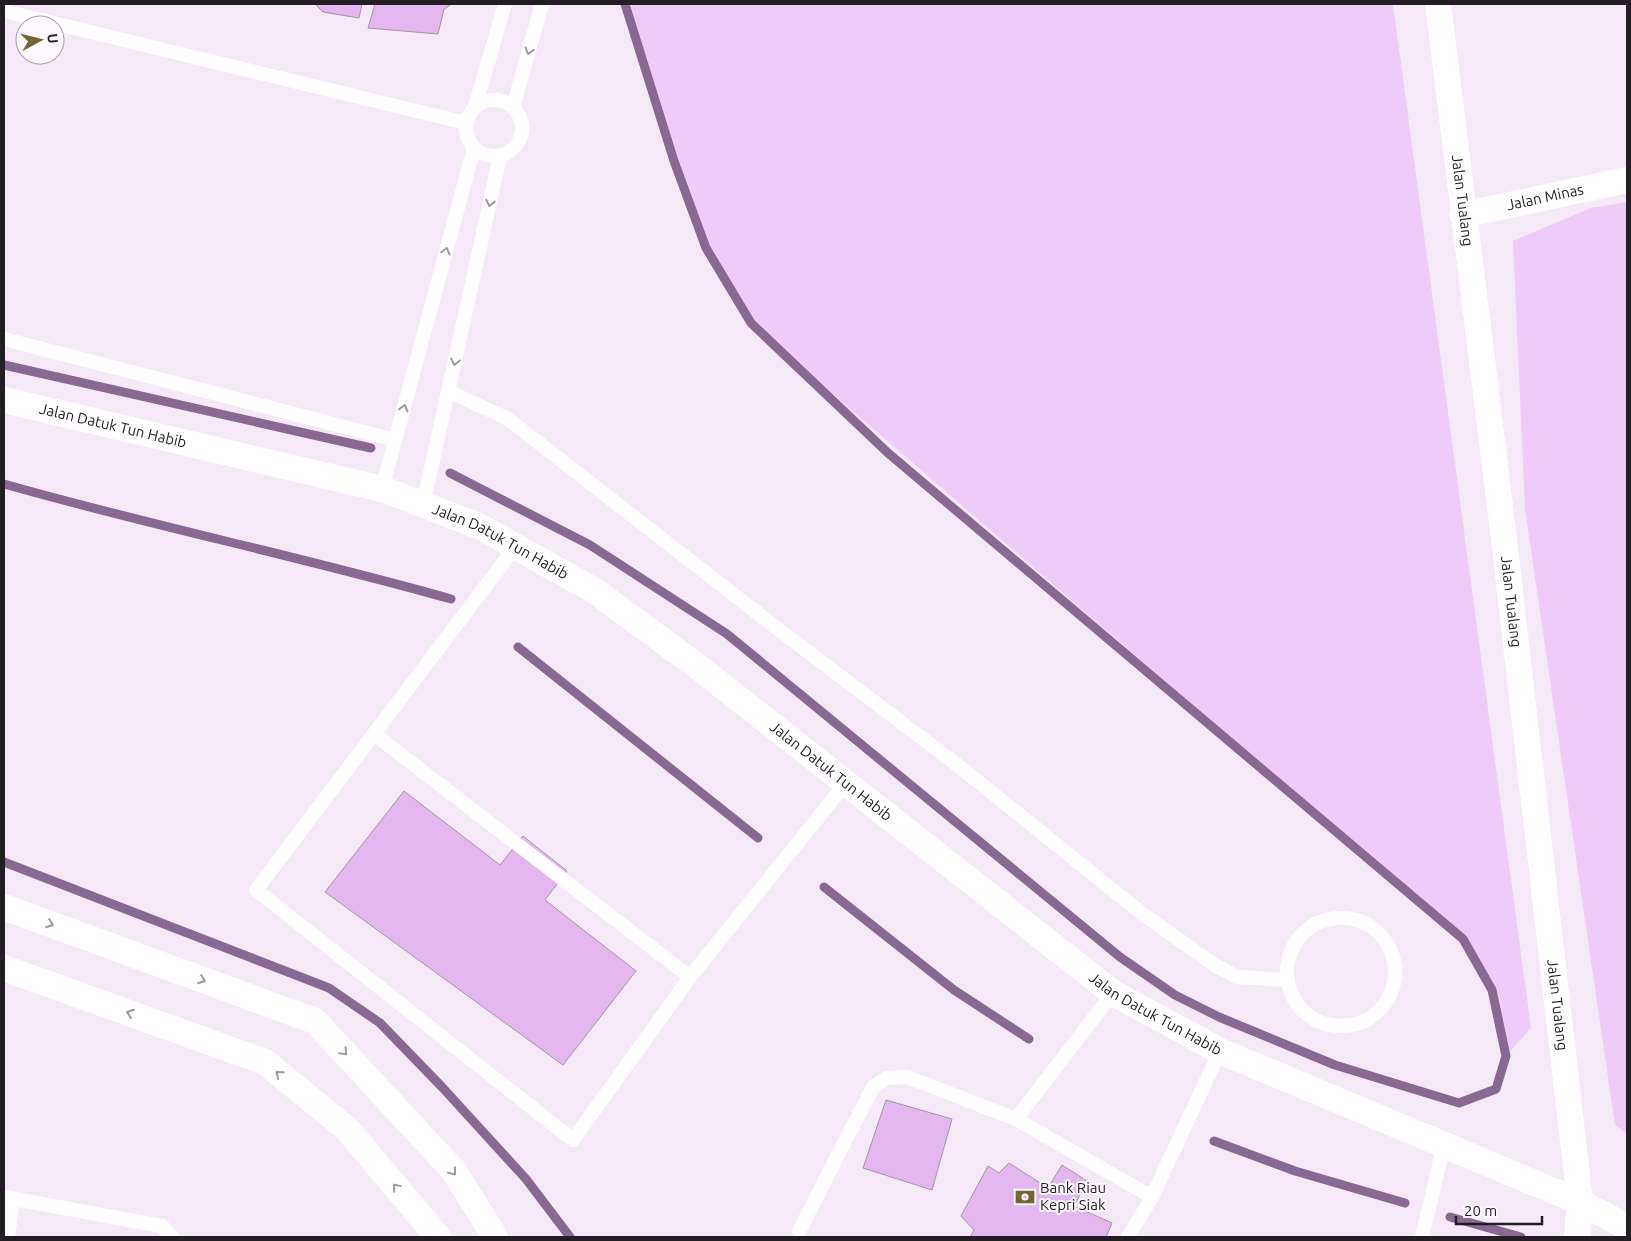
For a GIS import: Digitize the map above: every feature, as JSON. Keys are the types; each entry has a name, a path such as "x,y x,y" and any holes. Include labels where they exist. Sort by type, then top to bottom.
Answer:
{"street":[{"name":"Jalan Tualang","path":"1438,4 1462,215 1502,522 1580,1202 1577,1237"},
{"name":"Jalan Minas","path":"1462,215 1627,180"},
{"name":"Jalan Datuk Tun Habib","path":"4,400 382,489 479,526 602,597 698,666 845,784 1113,993 1220,1050 1580,1202 1627,1226"},
{"path":"4,907 315,1021 454,1172 495,1237"},
{"path":"4,968 264,1062 347,1129 438,1237"}],"lane":[{"path":"475,107 482,102 498,100 513,107 521,122 522,131 515,147 500,156 491,156 474,148 468,141 466,123 475,107 505,4"},
{"path":"513,107 542,4"},
{"path":"4,11 466,123"},
{"path":"382,489 474,148"},
{"path":"423,505 500,156"},
{"path":"4,339 395,440"},
{"path":"448,391 508,419 766,620 960,766 1140,912 1216,966 1237,977 1288,980"},
{"path":"516,546 256,890 573,1140 690,977 845,784"},
{"path":"374,734 690,977"},
{"path":"1344,917 1361,922 1376,931 1388,944 1394,961 1394,979 1390,996 1379,1011 1364,1021 1347,1026 1329,1025 1313,1018 1299,1006 1290,991 1288,980 1289,955 1297,939 1310,927 1326,920 1344,917"},
{"path":"1016,1119 1113,993"},
{"path":"1128,1237 1152,1196 1220,1050"},
{"path":"799,1231 873,1087 887,1078 907,1077 1016,1119 1152,1196"},
{"path":"1422,1237 1444,1145"},
{"path":"8,1237 9,1198 162,1226 172,1237"}],"shaded area":[{"path":"625,4 1393,4 1531,1028 1506,1056 1492,990 1463,939 751,323 706,248 674,161"},
{"path":"1627,202 1627,1134 1615,1125 1525,509 1513,241 1591,208"}],"building":[{"path":"315,4 362,4 359,18 323,12"},
{"path":"375,4 452,4 444,9 438,34 368,28"},
{"path":"404,791 500,865 523,836 567,871 545,900 636,971 563,1065 325,892"},
{"path":"886,1100 952,1119 932,1190 863,1168"},
{"name":"Bank Riau Kepri Siak","path":"1009,1163 1048,1188 1062,1165 1087,1181 1074,1206 1112,1223 1106,1237 970,1237 974,1230 961,1216 988,1166 999,1173"}],"waterway":[{"path":"450,473 590,545 727,634 1120,957 1175,995 1219,1017 1335,1065 1459,1103 1496,1089 1506,1056 1492,990 1463,939 888,453 751,323 706,248 674,161 625,4"},
{"path":"4,365 371,448"},
{"path":"4,484 451,599"},
{"path":"518,647 758,838"},
{"path":"4,862 329,988 380,1023 442,1087 526,1179 570,1237"},
{"path":"824,887 954,990 1029,1039"},
{"path":"1214,1141 1295,1171 1405,1203"},
{"path":"1450,1217 1521,1237"}],"place":[{"name":"Bank Riau Kepri Siak","path":"1025,1197"}]}
